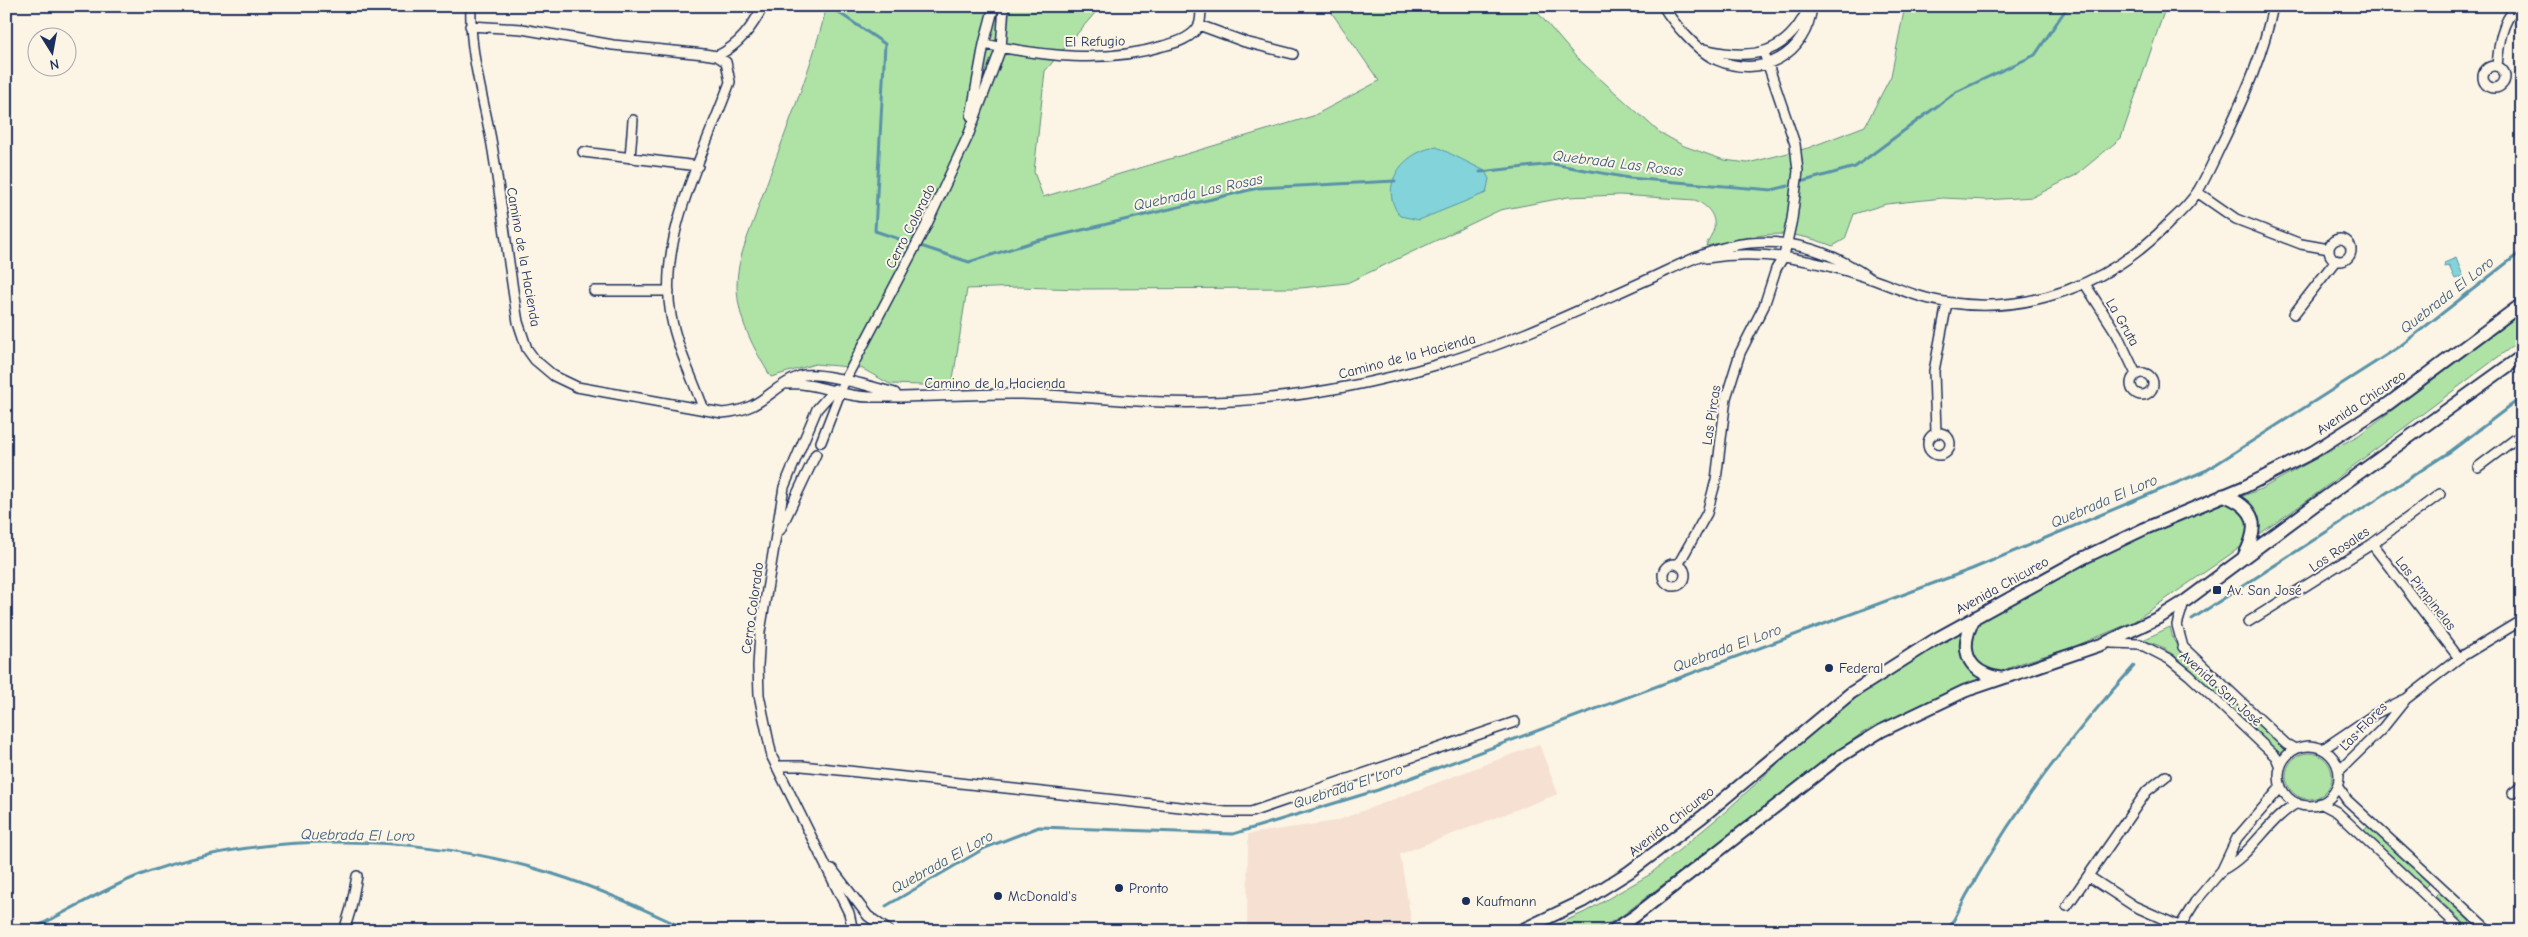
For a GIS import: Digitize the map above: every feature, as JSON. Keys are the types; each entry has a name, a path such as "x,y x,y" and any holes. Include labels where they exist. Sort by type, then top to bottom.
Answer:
{"main road":[{"name":"Avenida Chicureo","path":"1520,931 1583,901 1629,872 1696,822 1852,693 1936,639 2042,578 2113,543 2286,467 2356,425 2459,352 2522,304"},
{"path":"1612,931 1636,916 1839,757 1918,712 2000,678 2103,644 2160,617 2184,602 2316,504 2522,356"},
{"path":"2223,495 2245,506 2253,520 2253,538 2242,560"},
{"path":"1975,617 1967,638 1967,656 1978,670 2000,678"}],"street":[{"name":"Camino de la Hacienda","path":"471,6 470,26 473,58 485,104 518,322 528,348 544,369 577,386 722,414 739,412 754,406 799,377 810,374 845,380 901,396"},
{"path":"717,56 739,42 755,21 763,6"},
{"name":"Cerro Colorado","path":"968,136 984,44 994,6"},
{"name":"Cerro Colorado","path":"853,931 849,913 776,766 769,745 759,695 760,632 784,487 794,461 817,409 836,392 845,380 866,343 926,226 968,136 1001,48 1004,6"},
{"path":"1201,6 1199,25 1245,42 1293,54"},
{"path":"1664,6 1699,47 1716,60 1748,67 1769,65 1791,50 1803,38 1811,19 1811,6"},
{"path":"1699,47 1743,56 1764,53 1785,40 1802,23 1811,6"},
{"name":"Camino de la Hacienda","path":"788,384 806,383 836,392 870,397 1026,394 1140,401 1208,402 1274,398 1334,390 1420,370 1496,345 1694,259 1716,250 1739,244 1788,243 1830,255 1872,279 1908,294 1947,303 1992,306 2032,301 2085,284 2122,264 2152,242 2197,192 2248,87 2268,31 2273,6"},
{"path":"2497,66 2500,38 2507,17 2517,6"},
{"name":"El Refugio","path":"984,44 1001,48 1075,57 1101,58 1141,53 1183,40 1193,33 1199,25"},
{"path":"470,26 522,29 613,45 717,56 726,62 730,82 677,228 670,262 669,291 672,316 678,340 704,410"},
{"name":"Las Pircas","path":"1678,565 1708,512 1716,480 1726,398 1740,353 1764,306 1776,269 1784,256 1788,243 1798,171 1795,144 1764,53"},
{"path":"630,158 634,120"},
{"path":"583,152 698,166"},
{"path":"2197,192 2236,219 2301,244 2329,249"},
{"path":"2338,239 2349,244 2349,255 2343,260 2336,260 2331,256 2329,249 2333,242 2338,239"},
{"name":"Camino de la Hacienda","path":"1694,259 1752,254 1784,256 1872,279"},
{"path":"2294,314 2336,260"},
{"name":"La Gruta","path":"2085,284 2117,334 2136,374"},
{"path":"594,292 669,291"},
{"path":"1936,433 1934,370 1947,303"},
{"name":"Cerro Colorado","path":"820,442 836,392"},
{"path":"2478,466 2521,437"},
{"name":"Cerro Colorado","path":"776,537 816,454"},
{"path":"794,461 811,466"},
{"name":"Los Rosales","path":"2248,622 2372,544 2440,494"},
{"name":"Las Pimpinelas","path":"2372,544 2459,658"},
{"name":"Avenida San José","path":"2184,602 2177,625 2184,649 2286,744 2295,749"},
{"name":"Las Flores","path":"2323,749 2375,714 2406,699 2459,658 2522,620"},
{"name":"Avenida San José","path":"2103,644 2134,642 2168,659 2188,675 2276,757 2280,767"},
{"name":"Las Flores","path":"2338,771 2382,729 2406,699"},
{"path":"776,766 808,767 1226,812 1250,812 1515,722"},
{"path":"2307,745 2323,749 2333,758 2338,771 2337,786 2330,796 2320,803 2309,806 2297,803 2289,798 2281,787 2280,767 2287,755 2295,749 2307,745"},
{"path":"2067,906 2147,791 2166,776"},
{"path":"2337,786 2347,800 2489,931"},
{"path":"2513,793 2522,786"},
{"path":"2088,876 2134,906 2178,928 2195,902 2222,870 2237,838 2281,787"},
{"path":"2222,870 2242,858 2285,811 2297,803"},
{"path":"2320,803 2337,812 2463,931"},
{"name":"Cerro Colorado","path":"819,852 865,913 889,931"},
{"path":"344,931 351,908 357,876"}],"shaded area":[{"path":"1539,744 1558,794 1400,854 1413,931 1247,931 1248,834 1336,821"}],"green space":[{"path":"827,6 1101,6 1045,71 1034,172 1043,197 1313,116 1379,81 1327,6 1532,6 1576,57 1659,132 1684,146 1724,160 1748,163 1808,148 1865,126 1891,76 1905,6 2166,6 2121,138 2076,175 2033,197 1986,200 1943,198 1886,204 1854,214 1845,239 1833,246 1803,237 1776,234 1752,236 1706,246 1713,230 1713,218 1706,207 1695,200 1620,195 1568,197 1500,210 1347,283 1301,288 1080,289 1019,287 967,289 952,386 890,384 861,368 815,364 771,377 753,345 743,322 737,285 739,264 804,81"},
{"path":"2522,313 2522,339 2304,503 2133,622 2073,647 2018,664 1862,733 1619,918 1592,931 1543,931 1585,912 1649,875 1726,811 1833,713 1921,655 2025,594 2137,537 2261,489 2359,435"},
{"path":"2170,627 2173,639 2182,654 2284,749 2280,754 2175,656 2160,646 2143,640"},
{"path":"2309,753 2322,757 2328,763 2332,776 2328,789 2322,795 2309,799 2296,795 2290,789 2286,776 2290,763 2296,757"},
{"path":"2368,826 2429,883 2425,887 2364,831"},
{"path":"2439,892 2470,922 2467,926 2435,896"}],"water":[{"path":"1437,147 1485,171 1489,179 1486,193 1419,220 1400,216 1394,205 1391,193 1397,172 1414,155"},
{"path":"2456,258 2463,276 2455,279 2449,266 2445,267 2444,263"}],"waterway":[{"name":"Quebrada Las Rosas","path":"829,6 885,44 875,231 969,262 1036,241 1258,188 1395,181"},
{"name":"Quebrada Las Rosas","path":"1804,181 1855,167 1956,92 2035,55 2068,6"},
{"name":"Quebrada Las Rosas","path":"1480,172 1553,164 1629,178 1772,190 1788,186"},
{"name":"Quebrada El Loro","path":"886,906 985,848 1039,827 1233,834 1378,790 1972,569 2207,470 2399,347 2522,251"},
{"path":"2192,619 2451,451 2522,397"},
{"path":"1948,931 1987,860 2032,792 2081,728 2134,666"},
{"name":"Quebrada El Loro","path":"28,931 126,881 187,860 238,850 291,844 345,842 399,845 451,851 502,860 586,885 690,931"}],"place":[{"name":"Av. San José","path":"2217,590"},
{"name":"Federal","path":"1829,668"},
{"name":"Pronto","path":"1119,888"},
{"name":"McDonald's","path":"998,896"},
{"name":"Kaufmann","path":"1466,901"}]}
